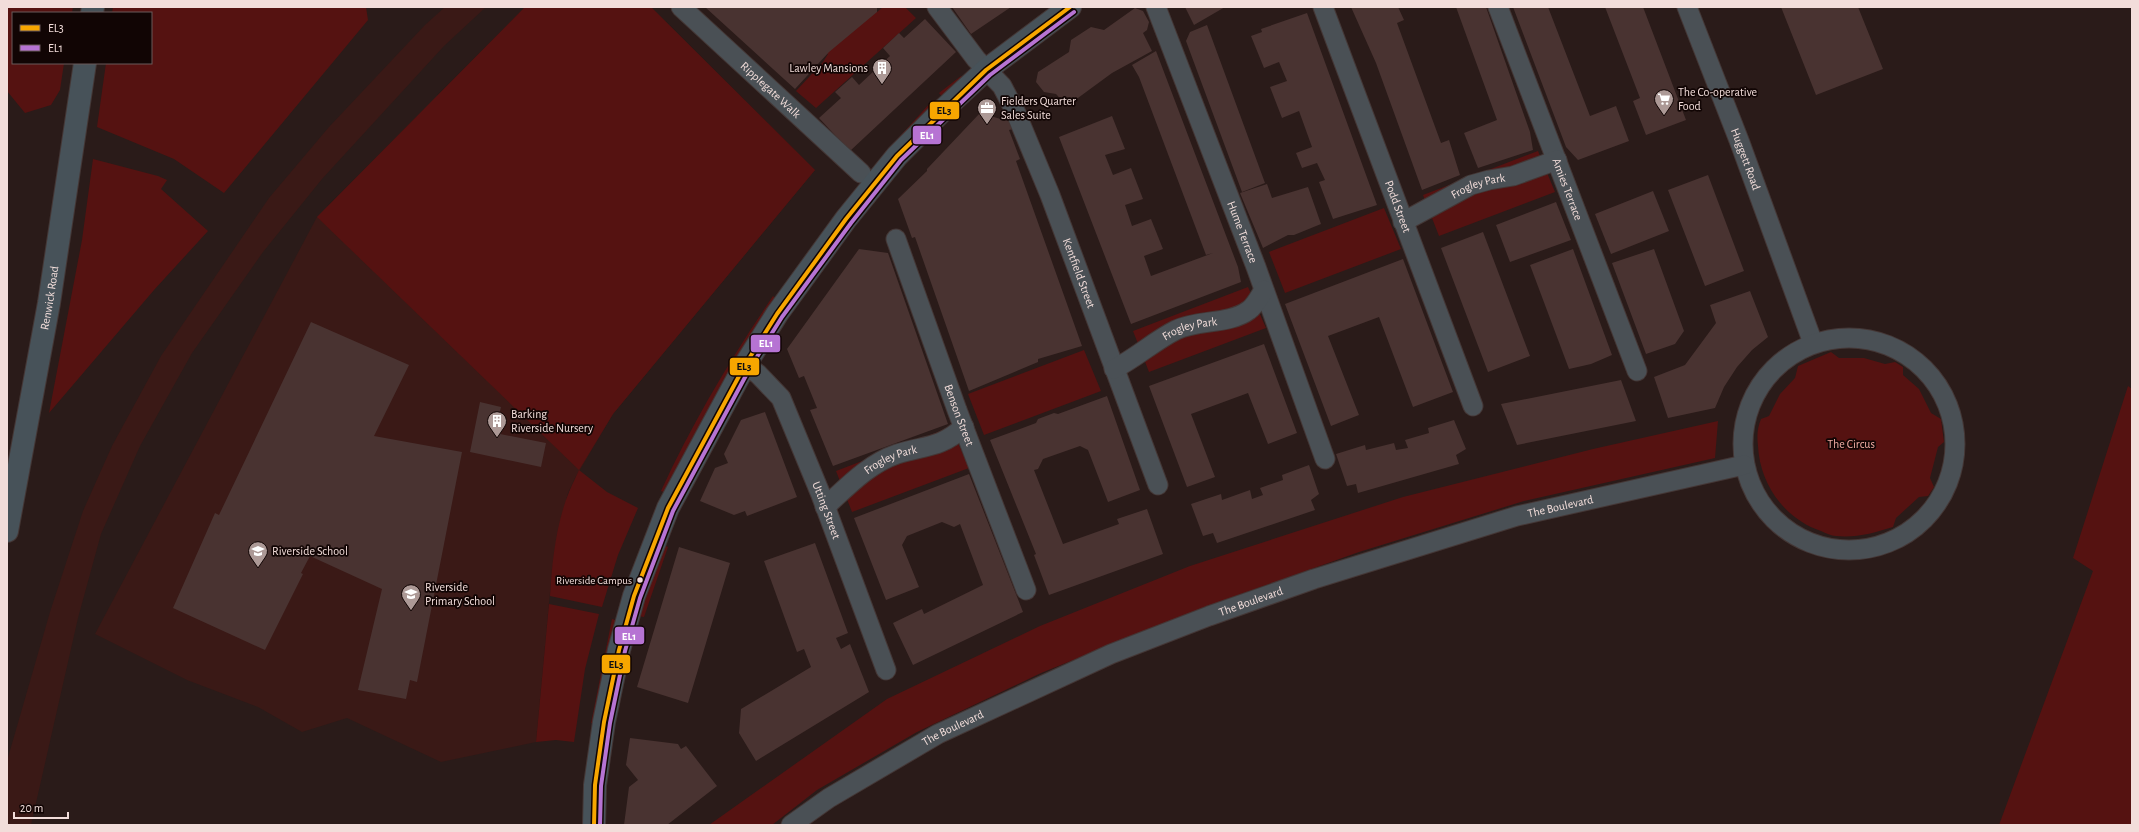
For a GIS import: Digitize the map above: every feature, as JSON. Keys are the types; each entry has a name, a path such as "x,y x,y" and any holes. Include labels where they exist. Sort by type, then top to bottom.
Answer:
{"street":[{"name":"Ripplegate Walk","path":"681,7 861,172"},
{"name":"Kentfield Street","path":"937,7 981,64 1002,86 1016,113 1050,195 1158,485"},
{"path":"594,825 595,785 604,722 619,650 638,583 668,508 745,365 777,314 870,189 897,156 945,108 981,64 1070,7"},
{"name":"Hume Terrace","path":"1156,7 1264,290 1325,459"},
{"name":"Podd Street","path":"1323,7 1473,406"},
{"name":"Amies Terrace","path":"1498,7 1637,371"},
{"name":"Huggett Road","path":"1687,7 1740,143 1813,343"},
{"name":"Renwick Road","path":"7,532 49,303 85,64"},
{"name":"Frogley Park","path":"1403,222 1471,185 1489,180 1514,176 1557,160"},
{"name":"Benson Street","path":"896,239 964,427 1026,590"},
{"name":"Frogley Park","path":"1114,369 1130,361 1158,340 1178,329 1236,317 1250,310 1264,290"},
{"path":"1844,338 1875,340 1904,352 1928,372 1946,398 1955,428 1955,463 1941,498 1921,524 1891,543 1860,550 1829,549 1799,538 1774,520 1755,494 1744,465 1743,434 1750,405 1765,379 1786,358 1813,343 1844,338"},
{"name":"Utting Street","path":"745,365 758,374 781,398 825,507 886,670"},
{"name":"Frogley Park","path":"825,507 869,467 897,454 935,446 952,438 964,427"},
{"name":"The Boulevard","path":"791,825 829,798 938,734 1111,654 1209,616 1314,579 1517,516 1744,465"}],"shaded area":[{"path":"445,7 486,7 444,46 322,179 263,252 192,353 140,446 101,534 78,618 31,825 7,825 7,761 50,612 83,511 112,446 161,356 269,198 329,127 425,25"},
{"name":"Riverside Campus","path":"525,7 651,7 815,170 613,414 574,480 568,493 562,517 552,571 536,742 441,762 347,718 302,732 258,707 187,680 95,634 317,217"}],"green space":[{"path":"7,7 73,7 72,12 12,12 12,64 64,64 60,90 51,105 25,113 7,91"},
{"path":"113,7 366,7 368,20 224,193 174,159 97,127 106,64 152,64 152,12 112,12"},
{"path":"525,7 651,7 815,170 613,414 579,470 317,217"},
{"path":"875,7 877,12 883,7 905,7 916,18 816,108 796,91 823,62 828,54 801,41"},
{"path":"961,76 964,81 943,98 939,93"},
{"path":"931,102 936,106 890,158 884,154"},
{"path":"1538,151 1555,192 1439,236 1423,195"},
{"path":"93,159 158,176 167,180 161,189 208,231 154,290 49,413 82,240"},
{"path":"1384,208 1401,249 1285,293 1269,252"},
{"path":"1248,287 1266,328 1149,372 1133,331"},
{"path":"773,296 778,301 666,493 661,491 713,391"},
{"path":"1084,350 1101,391 984,435 968,394"},
{"name":"The Circus","path":"1831,352 1839,358 1864,358 1885,364 1895,362 1903,367 1903,375 1919,389 1931,413 1941,419 1944,442 1938,447 1930,478 1934,487 1928,496 1919,497 1896,518 1893,527 1858,536 1834,536 1808,526 1796,518 1777,499 1769,487 1760,460 1757,439 1761,419 1769,416 1780,394 1795,378 1798,366"},
{"path":"2128,386 2132,389 2132,825 1999,825 2093,571 2073,558"},
{"path":"1718,421 1715,458 1524,501 1359,552 1205,607 1041,673 917,732 817,790 772,825 709,825 887,699 1040,626 1190,566 1403,497 1593,449"},
{"path":"951,427 969,468 852,512 836,471"},
{"path":"579,470 607,492 638,508 618,555 602,607 550,596 553,557 558,530 570,489"},
{"path":"664,545 668,547 644,617 638,616"},
{"path":"549,604 599,614 585,669 574,742 556,740 536,742"},
{"path":"612,619 618,621 595,723 591,723"}],"building":[{"path":"705,7 877,7 877,12 829,52 795,89"},
{"path":"952,7 1011,7 971,34"},
{"path":"1185,7 1225,7 1194,25"},
{"path":"1351,7 1398,7 1404,20 1397,23 1441,143 1449,140 1460,175 1422,190 1376,63"},
{"path":"1456,7 1486,7 1530,132 1533,150 1478,168 1464,133 1497,120"},
{"path":"1513,7 1548,7 1590,116 1616,106 1629,141 1578,160 1566,147"},
{"path":"1605,7 1643,7 1686,120 1646,135 1633,101 1640,98"},
{"path":"1781,7 1858,7 1883,69 1816,95"},
{"path":"1135,8 1143,11 1149,22 1147,30 1143,33 1152,51 1112,73 1067,106 1056,94 1044,92 1036,82 1038,72 1069,52 1071,40 1091,27 1104,30"},
{"path":"1307,13 1377,205 1333,219 1319,182 1325,180 1317,163 1302,168 1296,153 1312,147 1299,111 1282,118 1270,87 1287,81 1279,62 1264,68 1251,36 1262,32 1261,29"},
{"name":"Lawley Mansions","path":"925,19 956,52 850,151 819,118 841,98 835,92 852,77 859,85 890,56 883,48 899,33 904,38"},
{"path":"1207,25 1265,183 1242,192 1186,41 1190,32"},
{"path":"1156,51 1238,267 1241,282 1131,324 1059,137 1112,116 1125,149 1105,155 1113,175 1131,168 1143,199 1125,205 1132,226 1151,219 1163,249 1144,256 1151,276 1213,253 1206,255 1139,77 1132,65"},
{"path":"980,113 1011,122 1013,129 1009,130 1020,159 1016,161 1082,346 1038,359 1038,362 969,391 915,237 912,238 898,199 927,171 927,169"},
{"path":"1708,175 1744,271 1705,286 1668,190"},
{"path":"1267,184 1272,198 1308,187 1321,224 1294,235 1288,235 1263,248 1240,193"},
{"path":"1653,191 1669,231 1611,254 1595,214"},
{"path":"1556,202 1571,240 1510,262 1496,225"},
{"path":"1483,232 1530,356 1488,372 1441,248"},
{"path":"859,249 888,253 948,424 833,466 810,410 817,408 804,376 799,378 787,349"},
{"path":"1573,249 1612,355 1591,364 1569,369 1530,265"},
{"path":"1654,249 1684,331 1675,344 1646,354 1612,263"},
{"path":"1403,259 1453,392 1413,407 1379,317 1328,336 1359,415 1331,426 1285,304"},
{"path":"1750,291 1768,337 1752,350 1737,367 1724,387 1715,408 1668,418 1654,377 1685,365 1716,323 1710,305"},
{"path":"311,322 409,365 374,436 462,452 417,682 410,680 406,699 358,690 382,589 310,556 301,573 303,574 265,650 173,608 215,513 219,515"},
{"path":"1264,344 1297,433 1268,444 1248,393 1191,414 1215,477 1187,487 1149,386"},
{"path":"1621,380 1636,421 1517,445 1501,404"},
{"path":"1107,396 1140,490 1108,502 1088,450 1080,446 1043,459 1038,469 1034,470 1063,544 1119,524 1117,519 1147,509 1163,554 1049,595 1034,555 1036,554 990,440 1036,423 1038,419 1054,413 1058,414"},
{"name":"Barking Riverside Nursery","path":"480,402 501,407 495,433 546,443 541,467 470,452"},
{"path":"765,412 797,497 747,516 745,511 734,515 700,501 715,468 728,463 724,454 741,420"},
{"path":"1454,420 1466,449 1456,455 1459,464 1358,493 1356,484 1347,486 1336,454 1365,445 1366,450 1394,443 1396,450 1408,448 1405,440 1429,433 1428,428"},
{"path":"1309,465 1319,494 1311,500 1315,510 1217,543 1213,533 1203,536 1191,504 1221,494 1222,500 1250,490 1252,499 1263,495 1260,488 1283,480 1282,475"},
{"path":"969,474 1023,612 913,665 893,623 922,609 924,614 983,585 960,524 954,527 942,522 907,536 902,545 919,587 886,600 854,518"},
{"path":"815,543 848,633 836,638 841,649 850,644 869,692 756,761 739,733 741,709 811,667 804,649 797,652 764,561"},
{"path":"679,547 730,563 688,703 637,687"},
{"path":"630,738 678,744 681,749 686,746 717,786 667,825 624,825 629,787 638,780 626,765"}],"transit line":[{"name":"EL3","path":"594,825 595,785 604,722 619,650 634,596 668,508 745,365 777,314 846,219 897,156 986,70 1070,7"},
{"name":"EL1","path":"600,825 601,786 610,723 625,651 640,598 673,511 750,368 782,317 851,223 901,160 990,75 1074,12"}],"place":[{"name":"Lawley Mansions","path":"882,85"},
{"name":"The Co-operative Food","path":"1664,116"},
{"name":"Fielders Quarter Sales Suite","path":"987,125"},
{"name":"Barking Riverside Nursery","path":"497,438"},
{"name":"Riverside School","path":"258,568"},
{"name":"Riverside Campus","path":"640,580"},
{"name":"Riverside Primary School","path":"411,611"}]}
